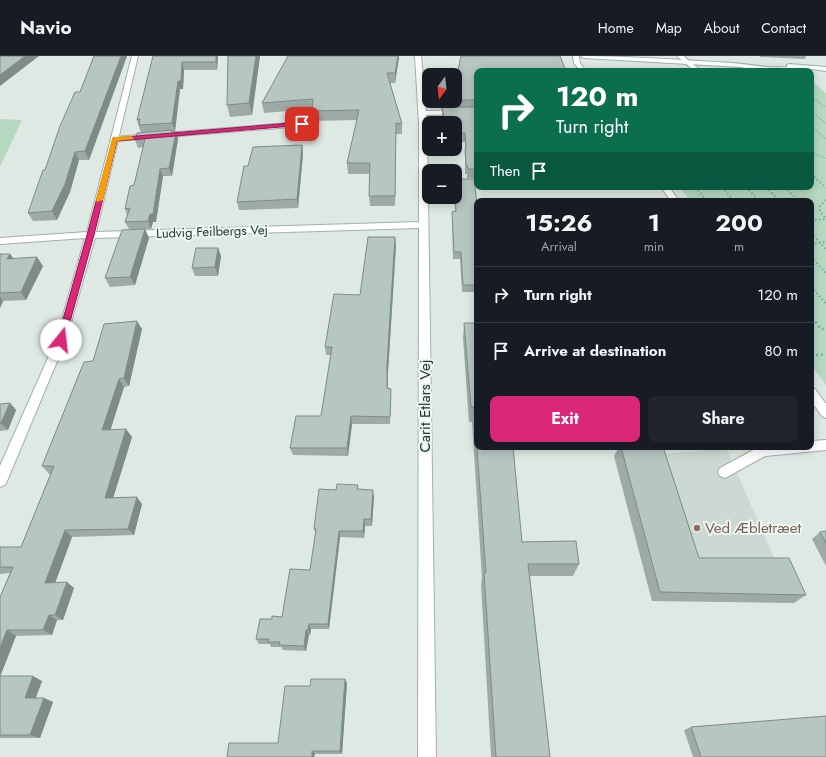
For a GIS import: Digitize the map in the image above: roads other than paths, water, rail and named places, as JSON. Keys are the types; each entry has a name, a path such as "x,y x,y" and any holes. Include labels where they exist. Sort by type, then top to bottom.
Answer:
{"street":[{"path":"0,481 61,340 91,235 135,56"},
{"name":"Carit Etlars Vej","path":"418,56 422,113 427,757"},
{"path":"576,56 577,63 581,68"},
{"path":"584,56 740,65 750,68"},
{"path":"680,56 694,68"},
{"path":"814,69 826,70"},
{"path":"422,113 474,112"},
{"path":"115,139 302,124"},
{"name":"Ludvig Feilbergs Vej","path":"0,241 91,235 423,225"},
{"path":"814,396 826,413"},
{"path":"814,446 826,445"},
{"path":"725,472 763,451 774,450"}],"place":[{"name":"Ved Æbletræet","path":"697,528"}]}
